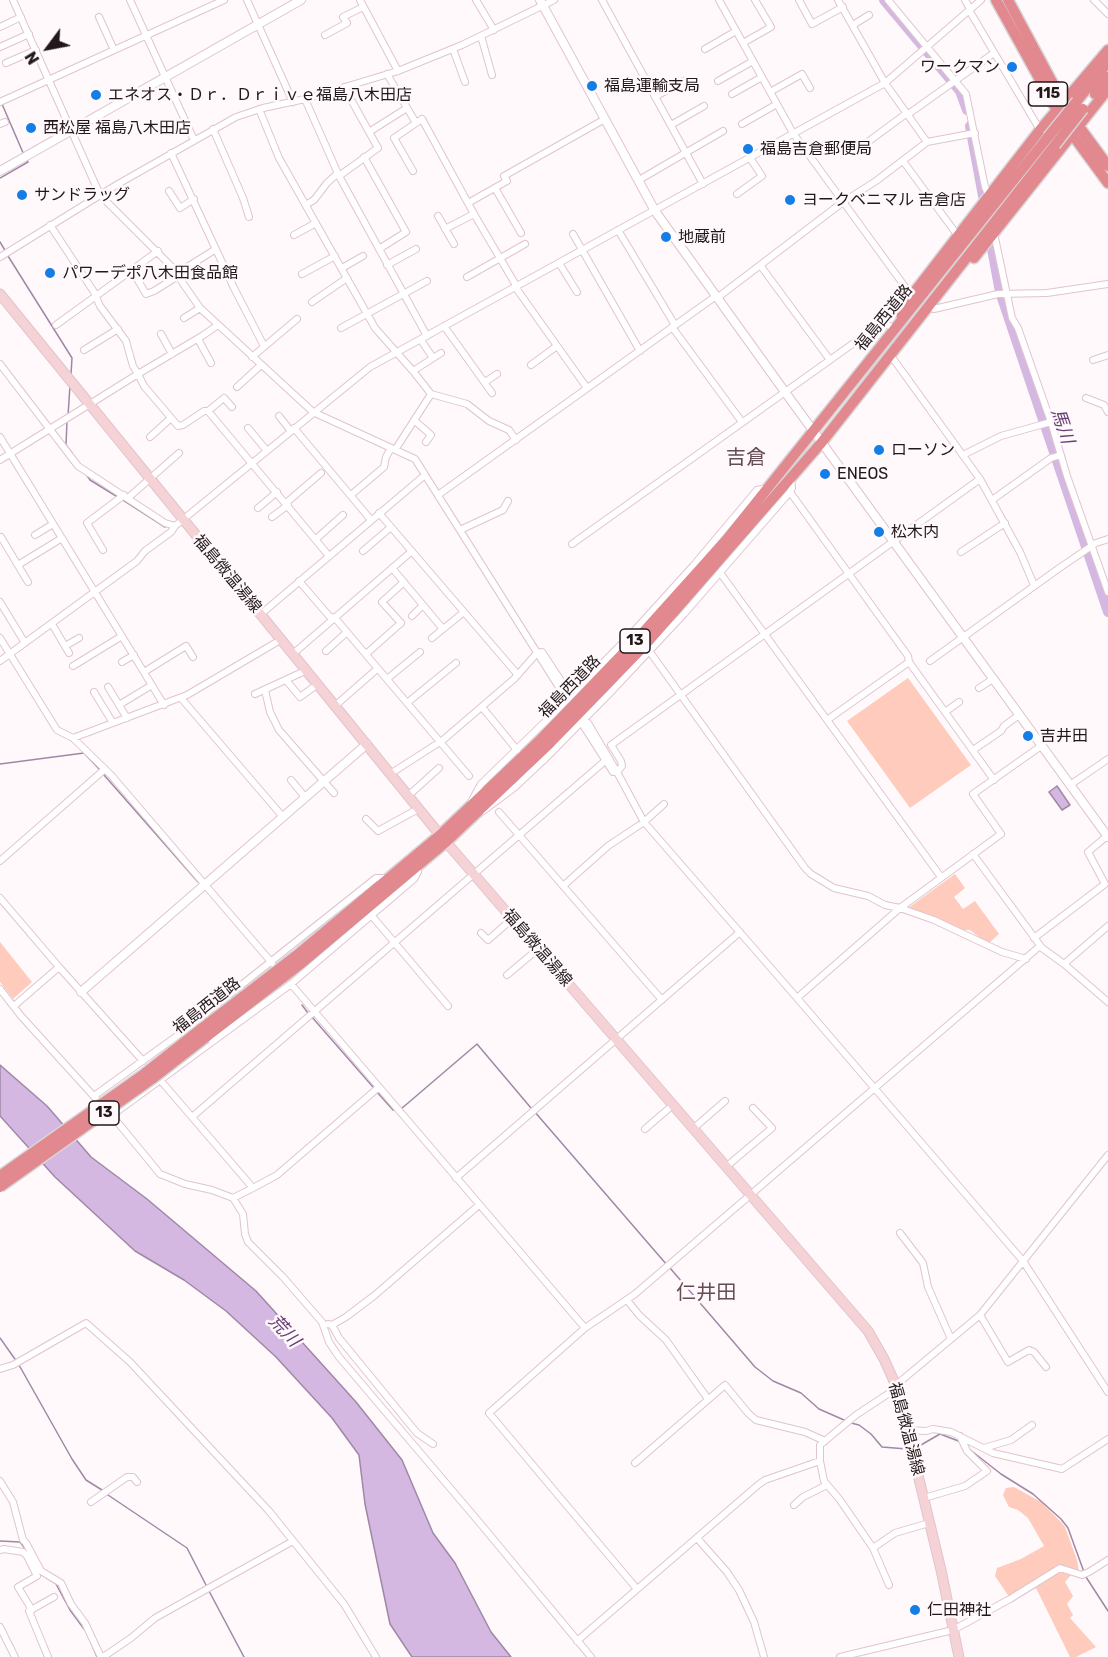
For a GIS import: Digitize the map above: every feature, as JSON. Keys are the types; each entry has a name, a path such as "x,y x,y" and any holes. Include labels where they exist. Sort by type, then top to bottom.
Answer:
{"highway":[{"name":"115","path":"996,0 1108,183"},
{"name":"115","path":"1008,0 1060,107"},
{"path":"894,329 912,295 989,196 1048,137 1060,107 1108,50"},
{"name":"福島西道路","path":"1080,105 1108,62"},
{"name":"福島西道路","path":"0,1176 303,962 418,866 638,638 727,539 1048,137 1108,77"},
{"path":"859,393 869,389 894,360 904,336 920,325 934,309 1108,89"},
{"name":"115","path":"1076,131 1108,166"},
{"name":"福島西道路","path":"470,813 547,746 647,648 822,442 904,336 1048,137"},
{"name":"福島西道路","path":"0,1188 152,1079 390,878 443,839"}],"main road":[{"name":"福島微温湯線","path":"0,294 149,478 179,523 294,653 443,839 868,1331 896,1387 924,1498 959,1657"}],"street":[{"path":"130,0 194,140"},
{"path":"0,102 216,2 225,0"},
{"path":"247,0 293,102"},
{"path":"0,171 301,0"},
{"path":"360,0 398,71"},
{"path":"476,0 494,30"},
{"path":"0,257 100,195 236,117 398,71 453,49 494,30 542,3 554,0"},
{"path":"602,0 703,184"},
{"path":"729,0 721,2 793,134 912,295"},
{"path":"743,43 771,27 755,0"},
{"path":"799,0 812,24 843,7"},
{"path":"838,0 885,83 927,142"},
{"path":"888,0 924,48 966,94 972,134 989,196"},
{"path":"964,0 1048,137"},
{"path":"0,661 136,561 145,551 171,532 364,371 885,83 981,0"},
{"path":"1094,0 1108,14"},
{"path":"16,1 100,195 158,251 200,308 313,412 415,459 567,700"},
{"path":"542,3 655,211 1108,836 1088,852 1107,885 1034,938"},
{"path":"325,35 347,23 344,17 363,8"},
{"path":"853,25 870,15"},
{"path":"0,27 21,17"},
{"path":"99,17 114,50"},
{"path":"705,49 736,31"},
{"path":"0,47 29,34"},
{"path":"481,36 492,75"},
{"path":"453,49 465,82"},
{"path":"6,63 36,50"},
{"path":"856,150 994,52"},
{"path":"718,81 753,61"},
{"path":"387,74 416,123"},
{"path":"770,92 802,74 810,88"},
{"path":"732,94 762,77"},
{"path":"655,97 683,81"},
{"path":"307,204 314,200 327,183 378,148 344,87"},
{"path":"305,99 339,174 403,294 433,358"},
{"path":"742,124 777,104"},
{"path":"670,124 704,106"},
{"path":"369,132 407,108"},
{"path":"259,109 279,158 375,328 431,394 467,404 489,422 509,430 516,440"},
{"path":"413,171 394,138 422,119 516,287 587,388"},
{"path":"468,203 507,181 504,176 605,119"},
{"path":"213,129 243,198 249,218"},
{"path":"639,180 723,131"},
{"path":"438,495 716,297 927,142 972,134"},
{"path":"171,153 234,288 264,346"},
{"path":"364,157 406,232 378,249"},
{"path":"737,194 762,177 750,158"},
{"path":"903,161 958,236"},
{"path":"495,188 521,233"},
{"path":"169,191 180,208 194,199"},
{"path":"445,229 474,214"},
{"path":"438,216 454,244"},
{"path":"294,235 316,223"},
{"path":"50,225 96,296 100,306 126,341 133,366 144,386 171,418 180,426 204,411 208,411 224,398 232,407"},
{"path":"618,230 674,326 742,422"},
{"path":"994,233 1003,293 1018,328 1050,423 1056,457 1088,548 1108,592"},
{"path":"573,234 640,351"},
{"path":"467,277 525,244"},
{"path":"132,270 146,294 154,291 216,249"},
{"path":"387,265 416,249"},
{"path":"56,325 158,251"},
{"path":"302,274 335,256"},
{"path":"342,268 363,256"},
{"path":"560,263 577,292"},
{"path":"760,265 830,360"},
{"path":"312,302 348,278"},
{"path":"341,328 427,281"},
{"path":"934,309 1003,293 1047,293 1108,284"},
{"path":"184,318 200,308"},
{"path":"252,357 297,319"},
{"path":"572,544 879,325 885,324 894,329"},
{"path":"0,460 218,325"},
{"path":"444,326 492,393"},
{"path":"84,350 118,329"},
{"path":"161,334 172,354"},
{"path":"198,339 211,363"},
{"path":"531,365 557,346"},
{"path":"413,371 441,353"},
{"path":"1093,360 1108,355"},
{"path":"894,360 980,479 1005,523 1034,585"},
{"path":"0,364 78,466 165,523 179,523"},
{"path":"237,387 261,365"},
{"path":"485,382 497,374"},
{"path":"351,495 384,467 386,457 431,394"},
{"path":"1086,398 1104,405 1108,412"},
{"path":"208,411 329,556"},
{"path":"279,416 371,520"},
{"path":"150,437 171,418"},
{"path":"414,420 431,435 426,442"},
{"path":"963,455 1001,436 1050,423"},
{"path":"248,428 267,451"},
{"path":"0,437 164,705"},
{"path":"103,550 87,523 126,497 179,453"},
{"path":"992,500 1056,457"},
{"path":"272,517 321,473"},
{"path":"261,614 426,475"},
{"path":"470,813 490,808 584,723 647,648 720,574 790,492 791,478"},
{"path":"617,772 622,766 611,745 980,479"},
{"path":"470,813 480,784 567,700 693,566 757,490 767,488"},
{"path":"258,508 277,492"},
{"path":"790,492 909,656 909,662 994,780"},
{"path":"460,530 503,510 508,501"},
{"path":"379,513 518,675"},
{"path":"316,539 343,515"},
{"path":"961,552 1005,523"},
{"path":"35,535 53,524"},
{"path":"363,551 391,526"},
{"path":"1,537 28,582"},
{"path":"18,565 62,538"},
{"path":"930,661 1034,585 1088,548 1108,539"},
{"path":"294,653 412,551"},
{"path":"392,568 443,629"},
{"path":"720,574 941,878"},
{"path":"299,581 330,617 335,618 469,776"},
{"path":"366,654 401,623 382,602 404,582"},
{"path":"0,602 25,643"},
{"path":"411,616 423,605"},
{"path":"432,638 464,612"},
{"path":"52,624 69,652"},
{"path":"326,651 347,632"},
{"path":"73,666 122,636"},
{"path":"0,638 57,730 73,738 105,769 272,963"},
{"path":"65,646 79,638"},
{"path":"73,738 181,698 282,639"},
{"path":"144,672 186,646 193,657"},
{"path":"647,648 805,868 834,888 868,896 885,905 934,920 1002,952 1026,959"},
{"path":"387,679 420,652"},
{"path":"390,774 440,742 518,675 537,653 542,652 567,690"},
{"path":"122,662 134,655"},
{"path":"827,720 909,662"},
{"path":"407,703 456,663"},
{"path":"336,705 378,669"},
{"path":"255,694 307,670"},
{"path":"979,688 993,679"},
{"path":"286,680 300,697 318,684"},
{"path":"119,705 152,685"},
{"path":"108,687 127,718"},
{"path":"265,690 270,712 279,730 334,793"},
{"path":"94,692 112,723"},
{"path":"181,698 282,817"},
{"path":"945,712 959,702"},
{"path":"482,707 517,750"},
{"path":"973,750 1001,731 1019,715"},
{"path":"584,723 605,761 613,772 617,772"},
{"path":"584,723 617,772 644,822 1023,1261 1108,1392"},
{"path":"81,992 367,744"},
{"path":"797,998 900,908 1001,834 973,794 1041,746"},
{"path":"1070,785 1108,759"},
{"path":"192,1118 605,761"},
{"path":"408,796 439,768"},
{"path":"0,861 105,769"},
{"path":"291,780 305,797"},
{"path":"563,886 608,846 644,822 664,804"},
{"path":"366,819 378,831 418,808"},
{"path":"499,812 662,1000"},
{"path":"973,854 1040,946 1108,1002"},
{"path":"111,1116 161,1082 291,984 414,879 418,866"},
{"path":"94,1096 272,963 376,879 390,878"},
{"path":"0,898 143,1061"},
{"path":"372,916 393,944 448,1006"},
{"path":"481,933 488,940 512,919"},
{"path":"1064,964 1108,926"},
{"path":"456,1178 740,932"},
{"path":"637,1589 489,1413 585,1328 627,1300 752,1195 1040,946"},
{"path":"507,975 538,949"},
{"path":"14,1006 59,967"},
{"path":"291,984 585,1328"},
{"path":"0,989 160,1174 178,1182 233,1198 243,1214 248,1242 283,1277 322,1322 329,1342 339,1357 591,1657"},
{"path":"161,1082 253,1188"},
{"path":"233,1198 278,1175 379,1087"},
{"path":"694,1128 725,1101"},
{"path":"645,1129 674,1104"},
{"path":"727,1166 772,1128 753,1108"},
{"path":"889,1585 873,1548 824,1481 820,1445 896,1387 980,1315 1108,1155"},
{"path":"332,1325 375,1295 479,1205"},
{"path":"900,1233 923,1263 928,1287 951,1339"},
{"path":"627,1300 639,1315 666,1340 708,1400"},
{"path":"980,1315 1008,1362 1029,1350 1034,1352 1046,1366"},
{"path":"322,1322 332,1325 339,1338 417,1433 434,1443"},
{"path":"0,1369 13,1365 86,1323 130,1362 269,1510 344,1604 376,1657"},
{"path":"635,1462 725,1385 756,1420 805,1432 825,1441"},
{"path":"984,1448 1011,1440 1032,1425"},
{"path":"907,1430 933,1429 951,1432 1016,1460 1062,1469 1108,1439"},
{"path":"924,1498 964,1486 987,1471 967,1451 960,1436"},
{"path":"578,1641 765,1480 820,1461"},
{"path":"91,1502 127,1477 133,1477 137,1482"},
{"path":"0,1481 13,1502 23,1540 41,1571 61,1583 102,1657 131,1638 155,1618 294,1541"},
{"path":"794,1505 803,1497 827,1485"},
{"path":"873,1548 895,1533 929,1523"},
{"path":"697,1538 727,1572 739,1590 754,1622 764,1657"},
{"path":"0,1550 23,1552 27,1556 37,1576 18,1587 32,1610"},
{"path":"840,1657 853,1656 953,1630 1060,1568 1082,1575 1108,1560"},
{"path":"48,1657 29,1611 54,1597"},
{"path":"0,1627 15,1657"}],"shaded area":[{"path":"908,678 971,765 910,808 847,721"},
{"path":"955,874 965,888 954,897 963,909 975,901 999,934 989,943 970,930 961,930 908,908"},
{"path":"0,942 32,982 13,999 0,982"},
{"path":"1014,1487 1041,1502 1065,1527 1079,1572 1071,1575 1065,1582 1073,1596 1067,1604 1073,1615 1070,1618 1096,1647 1076,1657 1070,1657 1036,1588 1012,1601 995,1576 997,1568 1021,1559 1044,1546 1028,1518 1018,1510 1009,1507 1003,1495 1006,1488"}],"water":[{"path":"1057,786 1070,805 1062,810 1049,792"},
{"name":"荒川","path":"0,1065 47,1106 91,1157 147,1199 256,1291 356,1402 402,1460 433,1533 455,1563 491,1632 511,1657 412,1657 390,1624 365,1504 359,1455 332,1418 276,1357 226,1311 184,1280 135,1251 55,1177 0,1116"}],"waterway":[{"name":"馬川","path":"884,0 960,91 967,110"},
{"path":"2,104 24,155"},
{"name":"馬川","path":"970,126 983,196"},
{"path":"0,178 28,162 26,159"},
{"path":"0,242 6,252"},
{"name":"馬川","path":"992,249 1000,292 1108,612"},
{"path":"8,256 72,358 71,374"},
{"path":"68,416 70,385"},
{"path":"67,421 66,445 72,453"},
{"path":"86,474 90,480 116,496"},
{"path":"123,500 165,527"},
{"path":"0,764 84,753 101,771"},
{"path":"104,775 198,882"},
{"path":"302,1005 308,1013"},
{"path":"311,1016 373,1087"},
{"path":"401,1109 477,1044 531,1108"},
{"path":"376,1091 393,1110 396,1110"},
{"path":"534,1111 667,1265"},
{"path":"670,1268 755,1367 773,1381 801,1393 819,1409 844,1420"},
{"path":"0,1338 17,1362"},
{"path":"19,1365 72,1459 86,1480 102,1490"},
{"path":"851,1423 859,1425 871,1434 882,1447 907,1449"},
{"path":"914,1449 940,1434 961,1442"},
{"path":"969,1449 1001,1474 1033,1494 1061,1519 1068,1528 1084,1572"},
{"path":"108,1495 187,1548 207,1587"},
{"path":"0,1541 20,1542 27,1551"},
{"path":"1086,1577 1108,1611"},
{"path":"47,1578 56,1584 70,1610 84,1629"},
{"path":"209,1591 244,1657"},
{"path":"87,1633 97,1657"}],"place":[{"name":"ワークマン","path":"1012,67"},
{"name":"福島運輸支局","path":"592,86"},
{"name":"エネオス・Ｄｒ．Ｄｒｉｖｅ福島八木田店","path":"96,95"},
{"name":"西松屋 福島八木田店","path":"31,128"},
{"name":"福島吉倉郵便局","path":"748,149"},
{"name":"サンドラッグ","path":"22,195"},
{"name":"ヨークベニマル 吉倉店","path":"790,200"},
{"name":"地蔵前","path":"666,237"},
{"name":"パワーデポ八木田食品館","path":"50,273"},
{"name":"ローソン","path":"879,450"},
{"name":"ENEOS","path":"825,474"},
{"name":"松木内","path":"879,532"},
{"name":"吉井田","path":"1028,736"},
{"name":"仁田神社","path":"915,1610"}],"district":[{"name":"吉倉","path":"746,458"},
{"name":"仁井田","path":"706,1293"}]}
